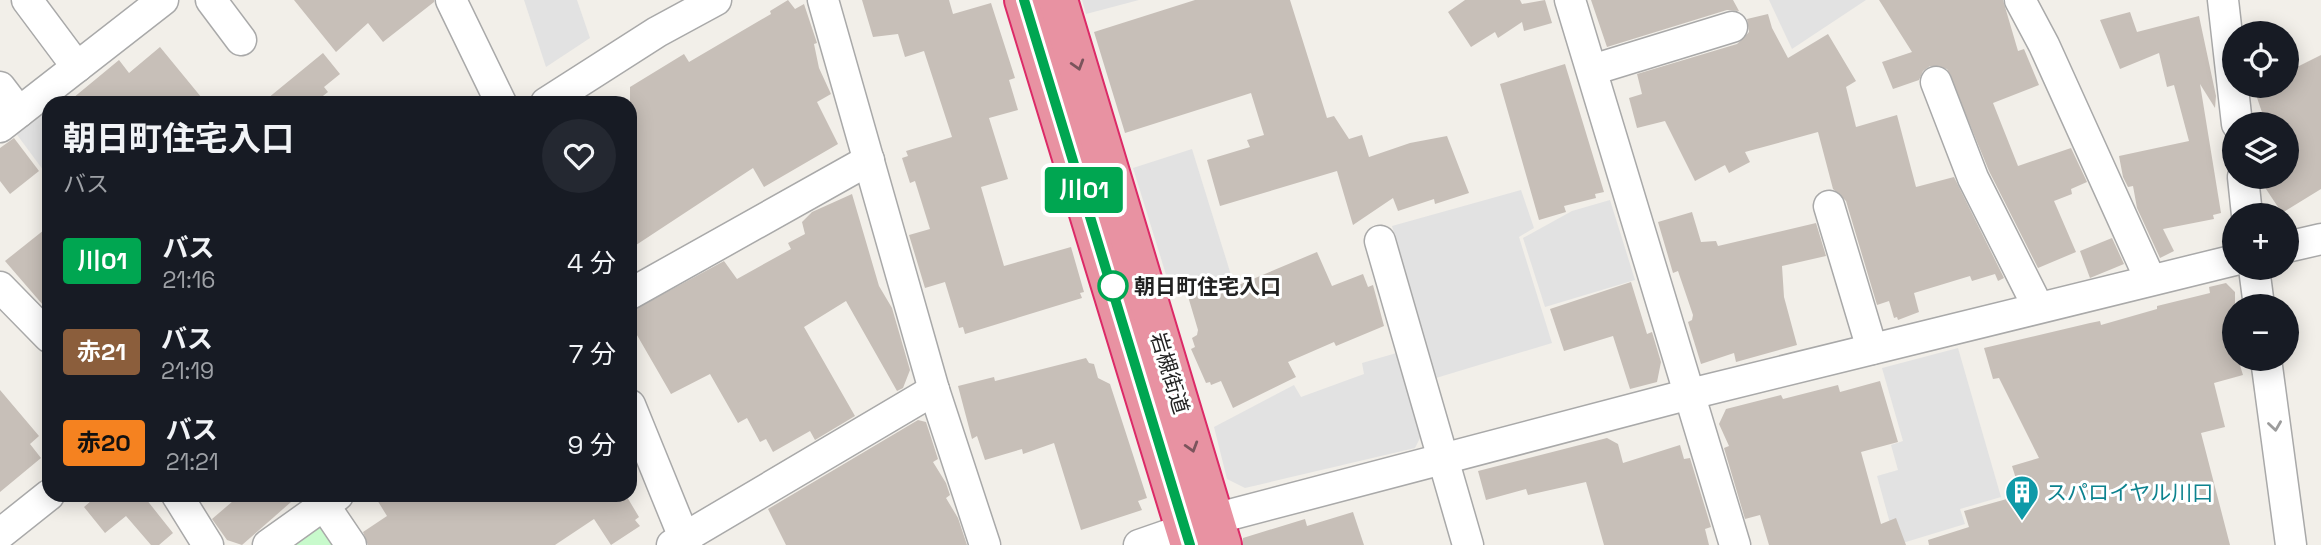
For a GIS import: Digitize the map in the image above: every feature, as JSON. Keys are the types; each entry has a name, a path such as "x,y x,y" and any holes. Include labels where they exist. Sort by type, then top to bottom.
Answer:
{"highway":[{"name":"岩槻街道","path":"1024,0 1203,534"},
{"name":"岩槻街道","path":"1058,0 1203,534"}],"street":[{"path":"27,0 77,67"},
{"path":"0,88 10,119 163,0"},
{"path":"211,0 242,40"},
{"path":"451,0 498,96"},
{"path":"557,96 657,32 716,0"},
{"path":"823,0 934,390 985,545"},
{"path":"1570,0 1735,545"},
{"path":"2020,0 2043,44 2150,279"},
{"path":"2222,0 2236,112"},
{"path":"1592,70 1732,27"},
{"path":"1936,82 1973,178 2038,307"},
{"path":"637,290 869,160"},
{"path":"1829,206 1871,349"},
{"path":"2299,244 2321,239"},
{"path":"1380,241 1468,545"},
{"path":"1139,545 1203,534 1442,459 1690,394 2222,263"},
{"path":"0,286 42,330"},
{"path":"2268,371 2291,545"},
{"path":"637,424 681,542 934,390"},
{"path":"0,534 42,501"},
{"path":"181,502 208,545"},
{"path":"268,545 328,502"},
{"path":"332,502 351,545"}],"green space":[{"path":"317,527 328,528 340,545 292,545"}],"shaded area":[{"path":"524,0 577,0 590,38 546,67"},
{"path":"1082,0 1139,0 1086,14"},
{"path":"1769,0 1866,0 1792,49"},
{"path":"42,112 42,169 15,132"},
{"path":"1192,149 1231,275 1172,294 1133,168"},
{"path":"1521,190 1534,228 1519,237 1552,343 1436,378 1392,226"},
{"path":"1610,200 1635,280 1545,307 1523,238 1572,211"},
{"path":"1958,348 2001,497 1960,509 1965,524 1896,545 1877,476 1898,470 1891,445 1903,441 1882,368"},
{"path":"1400,352 1422,434 1415,448 1245,488 1227,479 1214,427 1294,385 1301,397 1364,374 1362,363"}],"building":[{"path":"294,0 434,2 383,42 368,23 336,52"},
{"path":"788,0 795,9 804,4 817,43 814,44 819,68 831,94 817,102 838,144 764,187 753,168 637,244 637,96 630,96 630,87 684,54 689,62 771,14 770,11"},
{"path":"862,0 949,0 953,14 991,3 1015,78 1009,80 1018,110 989,118 1008,179 981,187 1004,266 1071,247 1084,292 1080,293 1082,298 965,334 963,327 959,328 945,282 925,288 909,235 930,229 915,181 910,183 902,158 908,156 906,151 952,137 924,51 905,57 898,34 873,37"},
{"path":"1195,0 1290,0 1327,118 1334,116 1349,139 1362,135 1369,157 1410,143 1447,136 1469,193 1435,204 1434,199 1398,211 1393,198 1353,225 1337,171 1220,206 1207,160 1250,147 1247,140 1264,135 1251,93 1125,133 1094,32"},
{"path":"1465,0 1520,0 1522,4 1545,0 1552,23 1524,31 1522,22 1498,38 1495,32 1471,47 1448,12"},
{"path":"1591,0 1733,0 1739,11 1727,10 1607,47"},
{"path":"1879,0 2003,0 2018,51 2024,49 2039,85 1993,103 2018,166 2071,148 2087,182 2071,189 2072,194 2054,201 2076,252 2038,268 1989,171 1947,69 1930,66 1923,71 1919,80 1893,89 1882,62 1912,52"},
{"path":"2130,12 2137,32 2199,16 2216,96 2215,108 2200,84 2221,213 2213,215 2214,219 2163,229 2174,251 2160,258 2137,208 2133,186 2128,187 2123,177 2119,156 2189,141 2174,85 2167,87 2159,53 2120,69 2100,20"},
{"path":"1768,14 1772,28 1788,58 1828,34 1856,81 1846,87 1856,127 1897,115 1916,187 1954,177 2004,278 1998,281 1995,274 1972,281 1970,276 1914,293 1919,312 1898,320 1897,317 1894,318 1889,301 1877,305 1846,201 1833,189 1818,132 1745,152 1750,162 1729,173 1725,165 1695,181 1665,121 1637,128 1629,98 1642,94 1637,74 1737,44 1749,32 1747,19"},
{"path":"160,47 200,96 75,96 119,60 129,73"},
{"path":"323,53 340,74 324,87 328,92 323,96 271,96"},
{"path":"2321,55 2321,189 2298,203 2275,203 2266,189 2299,189 2299,112 2262,112 2257,98 2299,98 2299,66"},
{"path":"1565,64 1604,192 1595,194 1596,198 1564,206 1566,212 1539,220 1500,84"},
{"path":"14,138 39,171 10,194 0,181 0,148"},
{"path":"852,194 879,286 892,308 910,370 903,388 897,391 846,301 804,327 855,416 815,440 810,431 773,452 766,439 760,442 747,418 738,423 710,374 671,394 637,335 637,308 724,261 737,279 791,249 788,243 805,234 802,222 812,212"},
{"path":"1692,212 1701,242 1716,241 1718,246 1816,223 1826,256 1782,266 1784,297 1797,345 1736,362 1734,353 1701,364 1688,322 1693,315 1678,271 1673,273 1658,222"},
{"path":"42,232 42,304 5,261"},
{"path":"2112,238 2124,264 2090,278 2080,251"},
{"path":"1317,252 1332,286 1363,274 1368,287 1373,285 1384,326 1336,346 1334,342 1288,362 1296,377 1233,408 1221,381 1211,385 1210,382 1206,383 1191,349 1195,347 1192,338 1197,335 1198,330 1187,293 1231,279 1234,287"},
{"path":"1631,282 1647,334 1652,332 1661,362 1657,382 1630,389 1613,336 1564,351 1550,309"},
{"path":"2226,283 2235,292 2222,294 2222,371 2242,371 2243,375 2214,383 2225,427 2201,433 2230,545 1929,545 1928,540 1969,527 1964,511 2021,495 2012,466 2039,458 1999,378 1993,379 1984,348 2100,321 2101,325 2157,309 2157,306 2210,293 2209,287"},
{"path":"1086,358 1089,363 1094,364 1098,378 1110,384 1147,498 1138,501 1142,510 1081,530 1054,443 1023,454 1022,449 985,460 977,436 972,439 958,386 994,377 995,381"},
{"path":"1880,381 1898,442 1861,452 1881,524 1896,518 1906,545 1769,545 1760,515 1745,519 1724,448 1729,446 1719,424 1726,409 1781,395 1783,399 1838,385 1840,392"},
{"path":"0,390 39,436 30,444 41,458 0,492"},
{"path":"918,420 926,422 938,459 933,462 946,483 950,495 946,498 958,518 967,545 786,545 768,509"},
{"path":"1607,438 1618,444 1623,463 1680,445 1684,459 1690,458 1711,527 1705,529 1709,545 1604,545 1586,482 1528,495 1526,489 1486,500 1478,471"},
{"path":"90,502 148,502 173,533 159,545 151,545 126,516 105,533 84,507"},
{"path":"232,502 291,502 242,545 227,540 212,519"},
{"path":"378,502 630,502 639,517 635,520 640,526 611,545 594,519 555,545 368,545 363,532 387,516"},
{"path":"1353,512 1364,545 1243,545 1243,538 1305,519 1307,526"}],"bus line":[{"name":"川01","path":"1024,0 1156,426 1190,545"}],"place":[{"name":"朝日町住宅入口","path":"1113,286"},
{"name":"スパロイヤル川口","path":"2022,522"}]}
